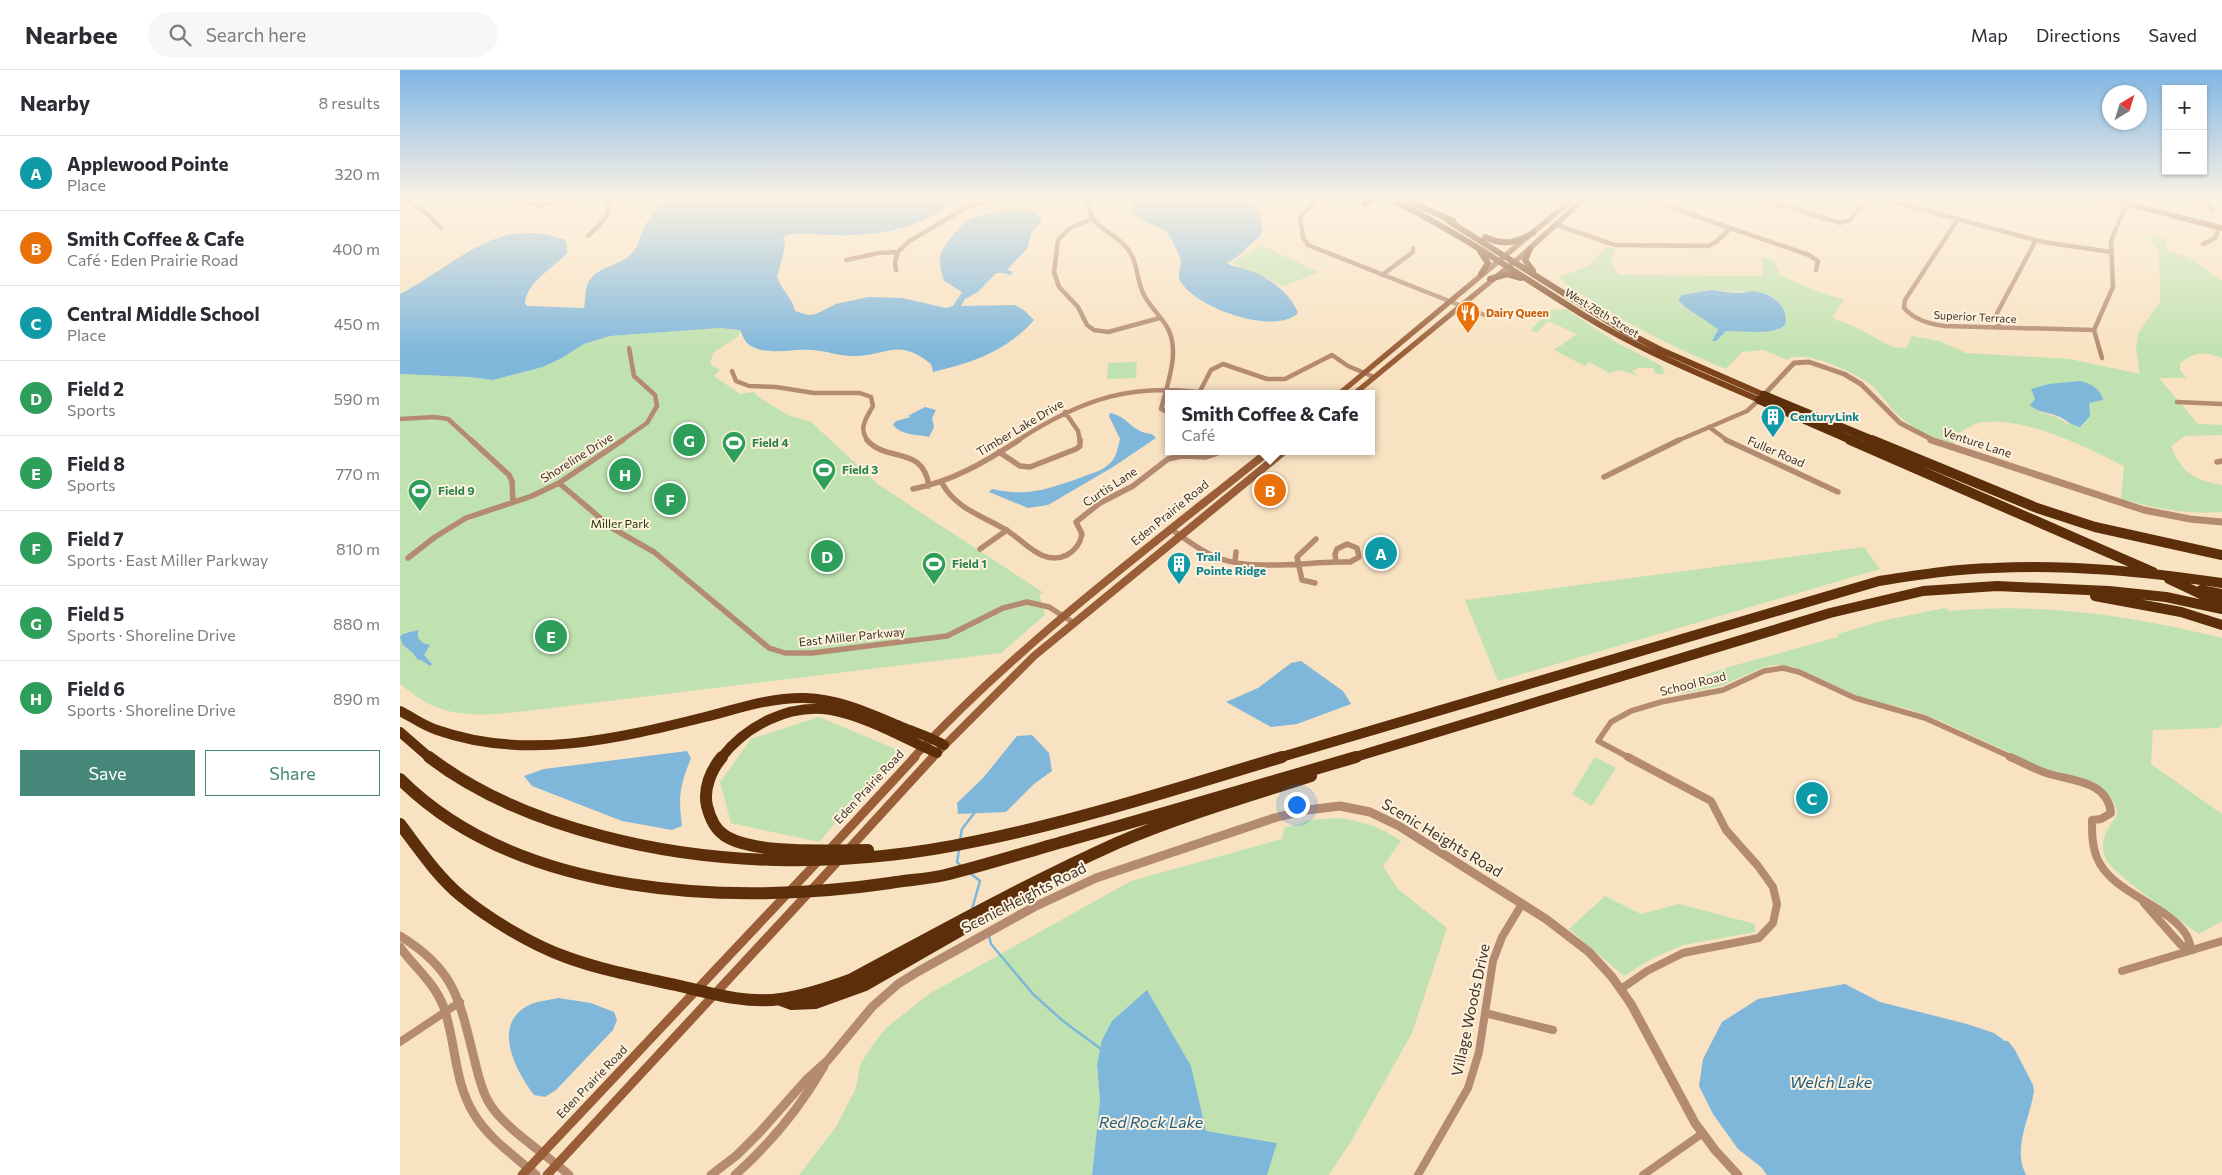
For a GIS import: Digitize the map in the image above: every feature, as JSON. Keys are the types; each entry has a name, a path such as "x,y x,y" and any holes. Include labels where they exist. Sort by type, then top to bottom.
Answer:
{"highway":[{"path":"1762,397 2222,604"},
{"path":"1762,397 2000,495 2037,508 2095,527 2222,555"},
{"path":"2006,568 2102,574 2172,584 2222,594"},
{"path":"400,732 412,744 462,780 536,817 612,840 689,854 819,860 931,849 977,841 1113,807 1880,581 1961,570 2090,568 2222,583"},
{"path":"2027,586 2144,604 2181,612 2222,625"},
{"path":"400,779 417,796 472,834 534,860 600,878 699,892 768,893 841,890 944,875 1363,755 1830,613 1882,599 1924,591 1963,587 2027,586 2122,592 2176,599 2222,609"},
{"path":"400,711 425,725 447,733 486,742 542,746 626,736 770,701 804,698 822,699 845,705 932,738 940,749"},
{"path":"931,849 814,850 760,846 731,839 714,827 707,809 706,790 713,770 726,752 742,736 761,724 798,711 822,709 837,713 924,748 940,749"},
{"path":"400,824 438,874 460,895 484,913 516,932 565,957 609,970 735,999 780,1000 792,1004 815,1003 865,984 989,916 1070,865 1156,827 1290,784 1363,755"}],"main road":[{"path":"1479,251 1488,262 1481,274"},
{"name":"West 78th Street","path":"1489,251 1502,258"},
{"name":"West 78th Street","path":"1492,251 1553,295 1655,355 1762,397"},
{"path":"1344,390 1511,251"},
{"path":"1358,390 1528,251"},
{"path":"1529,251 1525,260 1530,268 1597,315"},
{"name":"West 78th Street","path":"1511,264 1661,350 1762,397"},
{"path":"1490,280 1501,275 1513,275 1553,295"},
{"name":"Eden Prairie Road","path":"529,1173 543,1153 863,814 932,738 994,677 1064,616 1264,455"},
{"name":"Eden Prairie Road","path":"547,1175 876,821 940,749 1000,689 1074,622 1279,455"}],"street":[{"path":"1057,251 1054,272 1059,287 1078,307 1087,325 1094,330 1108,332 1160,318"},
{"path":"1130,251 1144,296 1172,335 1173,341 1161,409 1165,412"},
{"path":"1320,251 1487,316"},
{"path":"1382,275 1413,251"},
{"path":"1796,251 1814,257 1818,262 1816,270"},
{"name":"Superior Terrace","path":"1937,251 1905,300 1904,308 1913,317 1936,326 2094,330"},
{"path":"2000,328 1995,317 2030,251"},
{"path":"2102,251 2111,252 2114,269 2113,287 2094,330 2102,358"},
{"path":"846,260 880,253 898,252 895,262 896,270"},
{"name":"Shoreline Drive","path":"408,558 426,542 454,524 559,483 647,423 654,413 657,403 655,395 634,376 629,348"},
{"path":"1201,390 1211,370 1220,364 1254,376 1282,380 1294,377 1318,361 1332,355 1374,376"},
{"name":"Venture Lane","path":"1762,397 1794,363 1809,362 1844,374 1861,384 1900,423 1929,439 2144,510 2190,519 2222,522"},
{"path":"732,371 736,381 749,386 776,387 814,393 852,392 866,394 870,397 873,406 862,426 866,438 877,447 915,460 925,470 929,486"},
{"name":"Timber Lake Drive","path":"913,489 942,483 962,474 1065,412 1098,398 1116,394 1165,389 1182,390"},
{"path":"1604,477 1747,411 1762,397"},
{"path":"2177,402 2222,404"},
{"path":"999,452 1025,468 1076,449 1080,446 1080,436 1065,412"},
{"path":"400,419 434,417 448,420 509,475 512,481 513,502"},
{"name":"Fuller Road","path":"1709,427 1721,438 1734,445 1813,478 1838,492"},
{"name":"Curtis Lane","path":"942,483 945,490 969,511 1007,530 1043,556 1054,557 1070,554 1076,550 1082,534 1076,522 1100,504 1133,486 1168,458 1182,456 1206,457 1212,455"},
{"name":"East Miller Parkway","path":"559,483 612,528 654,552 769,648 785,653 812,653 947,636 962,631 1002,607 1016,604 1040,604 1074,622"},
{"path":"1171,529 1219,558 1244,563 1336,562 1354,561 1360,557 1359,550 1350,544 1339,546 1335,551 1336,562"},
{"path":"980,549 1007,530"},
{"path":"1315,583 1302,580 1297,557 1316,539"},
{"path":"1235,561 1236,552"},
{"name":"School Road","path":"1621,989 1647,971 1683,953 1759,938 1773,923 1777,904 1773,887 1758,866 1726,830 1711,801 1598,741 1614,719 1622,715 1671,700 1720,690 1737,684 1761,671 1770,669 1796,670 1843,694 1923,718 2040,771 2097,788 2104,795 2111,808 2111,813 2101,819 2092,820 2091,834 2096,858 2103,870 2143,902 2181,945 2192,950"},
{"name":"Scenic Heights Road","path":"711,1175 728,1164 750,1144 807,1078 825,1063 862,1017 893,988 1055,896 1137,862 1320,807 1353,807 1380,816 1522,904 1580,944 1600,963 1621,989 1688,1111 1715,1150 1738,1175"},
{"name":"Village Woods Drive","path":"1418,1175 1468,1088 1479,1052 1493,961 1497,947 1522,904"},
{"path":"400,936 414,943 446,972 460,1002 478,1074 488,1100 499,1117 569,1175"},
{"path":"2122,971 2222,941"},
{"path":"400,947 430,981 446,1012 455,1062 468,1105 489,1134 529,1173"},
{"path":"400,1042 460,1002"},
{"path":"1485,1014 1553,1030"},
{"name":"Scenic Heights Road","path":"736,1175 769,1144 813,1087 825,1063"},
{"path":"1643,1175 1703,1132"}],"green space":[{"path":"1252,251 1273,251 1319,272 1284,286 1232,263"},
{"path":"1602,251 1615,251 1611,259 1616,272 1622,275 1763,276 1762,257 1775,261 1779,274 1811,289 1844,300 1832,318 1853,326 1893,347 1906,348 1912,336 1940,341 1966,353 2070,359 2140,374 2136,349 2138,334 2160,301 2159,251 2168,251 2190,258 2222,281 2222,358 2210,354 2195,355 2180,363 2180,370 2186,378 2159,378 2198,424 2222,425 2222,435 2185,436 2171,446 2180,463 2190,474 2204,481 2222,485 2222,512 2209,513 2171,510 2121,499 2124,466 2074,442 2018,424 1983,422 1959,433 1954,444 1923,432 1905,421 1876,389 1864,380 1817,359 1795,357 1787,360 1764,350 1742,352 1726,369 1675,347 1642,330 1576,291 1560,277 1590,265","holes":["1712,290 1761,294 1779,330 1726,331 1719,337 1715,333 1718,329 1678,301 1682,295","2032,389 2103,400 2089,403 2067,424 2063,420 2039,411 2031,405 2035,399"]},
{"path":"1566,309 1614,341 1662,366 1665,374 1656,374 1653,368 1638,368 1632,371 1640,376 1619,370 1610,373 1589,362 1585,366 1554,350 1577,334 1548,321 1537,333 1530,330 1550,310"},
{"name":"Miller Park","path":"720,328 740,330 739,336 713,353 710,364 720,370 714,376 740,394 754,392 760,398 788,415 811,422 879,485 1044,593 1039,594 1045,615 1001,653 521,712 477,714 448,711 422,700 400,684 400,374 493,380 543,367 584,344 610,336"},
{"path":"1137,362 1136,378 1107,379 1108,363"},
{"path":"1864,547 1880,569 1498,681 1465,600"},
{"path":"1945,608 1950,611 2018,608 2087,613 2155,623 2222,638 2222,724 2219,728 2153,730 2151,764 2222,814 2222,921 2199,934 2121,876 2106,859 2103,846 2105,834 2118,813 2112,798 2103,789 2090,781 2042,768 1941,721 1909,709 1864,699 1794,667 1775,665 1764,667 1721,686 1680,694 1674,685 1729,667 1838,637 1838,634 1881,621"},
{"path":"819,717 898,750 819,842 731,823 720,782 751,739"},
{"path":"1595,757 1616,768 1592,806 1572,794"},
{"path":"1337,818 1370,825 1385,831 1401,841 1383,866 1398,889 1447,928 1412,1033 1350,1143 1329,1175 1267,1175 1277,1143 1206,1132 1195,1085 1184,1054 1097,1065 1100,1100 1092,1175 799,1175 836,1127 856,1088 860,1065 871,1047 886,1028 929,994 1131,881 1282,839 1284,828 1311,820"},
{"path":"1605,896 1641,914 1679,904 1755,924 1755,932 1683,945 1651,959 1624,976 1569,929"}],"water":[{"path":"472,251 567,251 562,259 536,281 527,295 525,303 527,306 584,308 587,284 593,276 624,260 634,251 784,251 777,276 795,311 808,315 816,314 836,304 868,297 902,298 946,308 953,306 962,292 944,281 940,261 943,251 1026,251 1007,270 1013,272 1010,275 996,273 978,292 965,299 961,306 1015,305 1024,310 1034,320 1024,331 1000,348 975,360 933,372 931,364 920,356 903,350 858,356 812,350 765,351 749,345 740,330 720,328 610,336 584,344 543,367 493,380 400,374 400,294"},
{"path":"1177,251 1244,251 1227,263 1259,274 1267,279 1283,291 1298,313 1287,319 1272,322 1236,316 1219,309 1189,292 1181,282 1179,275 1181,261"},
{"path":"1712,290 1740,293 1752,291 1765,294 1781,305 1786,316 1786,323 1776,330 1759,332 1726,331 1716,341 1712,341 1718,329 1685,307 1678,300 1682,295"},
{"path":"2080,381 2094,387 2100,393 2103,400 2089,403 2090,416 2080,427 2060,417 2037,410 2030,405 2035,399 2031,389 2049,384"},
{"path":"925,407 936,410 932,418 934,427 929,437 905,433 893,425 896,421 911,417 908,416"},
{"path":"1110,413 1122,418 1134,428 1152,434 1156,438 1113,467 1048,505 1028,508 989,492 992,489 1017,492 1038,491 1094,473 1106,467 1115,456 1120,439 1109,416"},
{"path":"418,630 418,638 423,643 430,645 424,655 432,664 430,666 418,660 403,645 400,637 403,634"},
{"path":"1301,661 1343,691 1351,704 1297,724 1271,727 1226,702 1258,688 1291,663"},
{"path":"1032,735 1049,753 1052,771 1034,784 1006,812 958,814 957,803 983,778 1017,736"},
{"path":"687,751 691,758 681,791 682,826 672,830 622,821 532,786 524,776 544,769"},
{"name":"Welch Lake","path":"1845,984 1880,1002 1967,1024 1994,1033 2008,1041 2015,1050 2033,1085 2034,1091 2021,1144 2022,1165 2026,1175 1767,1175 1761,1167 1738,1149 1713,1114 1699,1086 1703,1059 1722,1022 1758,999"},
{"name":"Red Rock Lake","path":"1147,990 1191,1066 1206,1131 1277,1143 1267,1175 1092,1175 1100,1100 1097,1065 1102,1040 1112,1021"},
{"path":"558,998 591,1003 614,1012 617,1020 613,1030 556,1090 545,1097 534,1095 514,1060 510,1047 509,1034 511,1023 519,1012 531,1004"}],"waterway":[{"path":"960,840 962,829 975,812"},
{"path":"959,850 957,862 961,866"},
{"path":"971,874 980,881 972,909"},
{"path":"989,936 991,944 1033,994 1063,1021 1101,1049"}],"place":[{"name":"Dairy Queen","path":"1468,334"},
{"name":"CenturyLink","path":"1773,438"},
{"name":"Field 5","path":"689,440"},
{"name":"Field 4","path":"734,464"},
{"name":"Field 6","path":"625,474"},
{"name":"Smith Coffee & Cafe","path":"1270,490"},
{"name":"Field 3","path":"824,491"},
{"name":"Field 7","path":"670,499"},
{"name":"Field 9","path":"420,512"},
{"name":"Applewood Pointe","path":"1381,553"},
{"name":"Field 2","path":"827,556"},
{"name":"Field 1","path":"934,585"},
{"name":"Trail Pointe Ridge","path":"1179,585"},
{"name":"Field 8","path":"551,636"},
{"name":"Central Middle School","path":"1812,798"}]}
